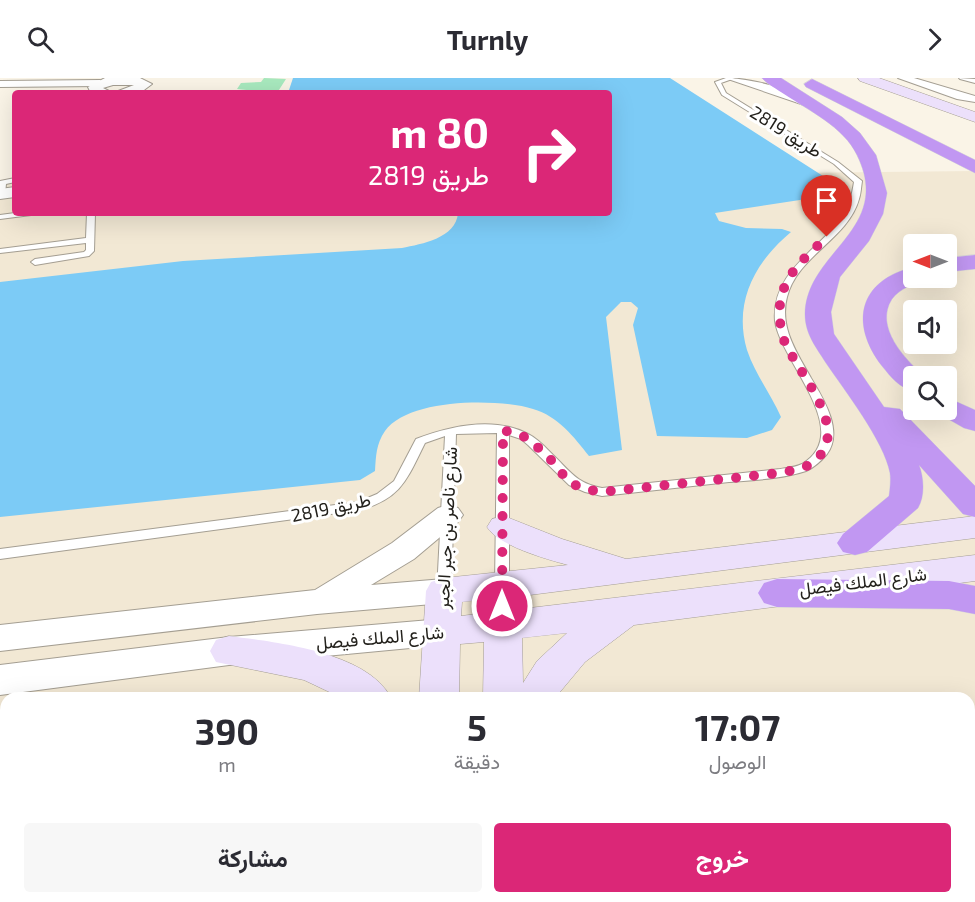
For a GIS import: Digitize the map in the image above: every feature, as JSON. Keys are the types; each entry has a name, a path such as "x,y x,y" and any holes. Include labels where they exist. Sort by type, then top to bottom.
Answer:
{"highway":[{"path":"770,78 811,104 854,137 867,155 878,193 872,214 858,241 828,276 818,312 821,334 892,441 906,472 906,500 855,543"},
{"path":"800,78 975,167"},
{"path":"827,78 975,152"},
{"path":"957,264 975,262"},
{"path":"903,280 888,288 876,304 873,324 880,346 903,374"},
{"path":"839,361 975,506"},
{"path":"957,412 975,422"},
{"path":"777,593 949,595 975,600"}],"main road":[{"path":"865,78 975,117"},
{"path":"504,527 577,557 632,571"},
{"path":"444,591 632,571 975,527"},
{"name":"شارع الملك فيصل","path":"442,632 631,612 975,568"},
{"path":"502,586 503,692"},
{"name":"شارع ناصر بن جبر الجبر","path":"439,692 444,591"},
{"path":"539,692 562,658 589,635 631,612"},
{"path":"229,651 279,657 326,671 362,692"}],"street":[{"path":"731,78 768,88 811,104"},
{"path":"903,78 961,97 975,99"},
{"path":"0,86 138,85"},
{"path":"317,602 377,569 448,515"},
{"path":"0,638 317,602 444,591"},
{"name":"شارع الملك فيصل","path":"0,680 229,651 442,632"}],"lane":[{"name":"طريق 2819","path":"0,554 360,506 381,497 399,483 420,441 451,430 503,430 525,437 546,454 570,483 602,492 780,473 806,467 822,454 828,438 826,418 785,342 780,320 781,298 788,279 800,263 847,214 858,188 858,181 836,163 724,94 718,82 731,78"},
{"path":"962,78 975,81"},
{"path":"4,205 2,183 12,181"},
{"path":"35,262 86,254 90,251 91,216"},
{"path":"0,250 90,240"},
{"name":"شارع ناصر بن جبر الجبر","path":"444,591 451,430"},
{"path":"502,586 503,430"}],"shaded area":[{"path":"975,171 975,692 0,692 0,185 12,183 12,216 612,216 612,175"}],"green space":[{"path":"264,78 286,79 279,90 237,89 241,83 261,82"}],"water":[{"path":"293,78 670,78 834,183 818,189 813,198 715,213 719,221 746,228 782,229 791,232 767,256 750,284 743,316 743,332 747,350 781,417 772,430 747,438 657,436 633,325 638,308 631,302 621,302 606,317 622,450 589,456 558,422 533,409 498,403 454,403 413,412 397,420 385,431 380,441 375,471 360,480 0,517 0,282 183,261 402,248 428,242 445,234 456,222 457,216 612,216 612,90 289,90"}],"route":[{"path":"502,606 503,430 525,437 546,454 570,483 602,492 780,473 806,467 822,454 828,438 826,418 785,342 780,320 781,298 788,279 800,263 827,237"}]}
